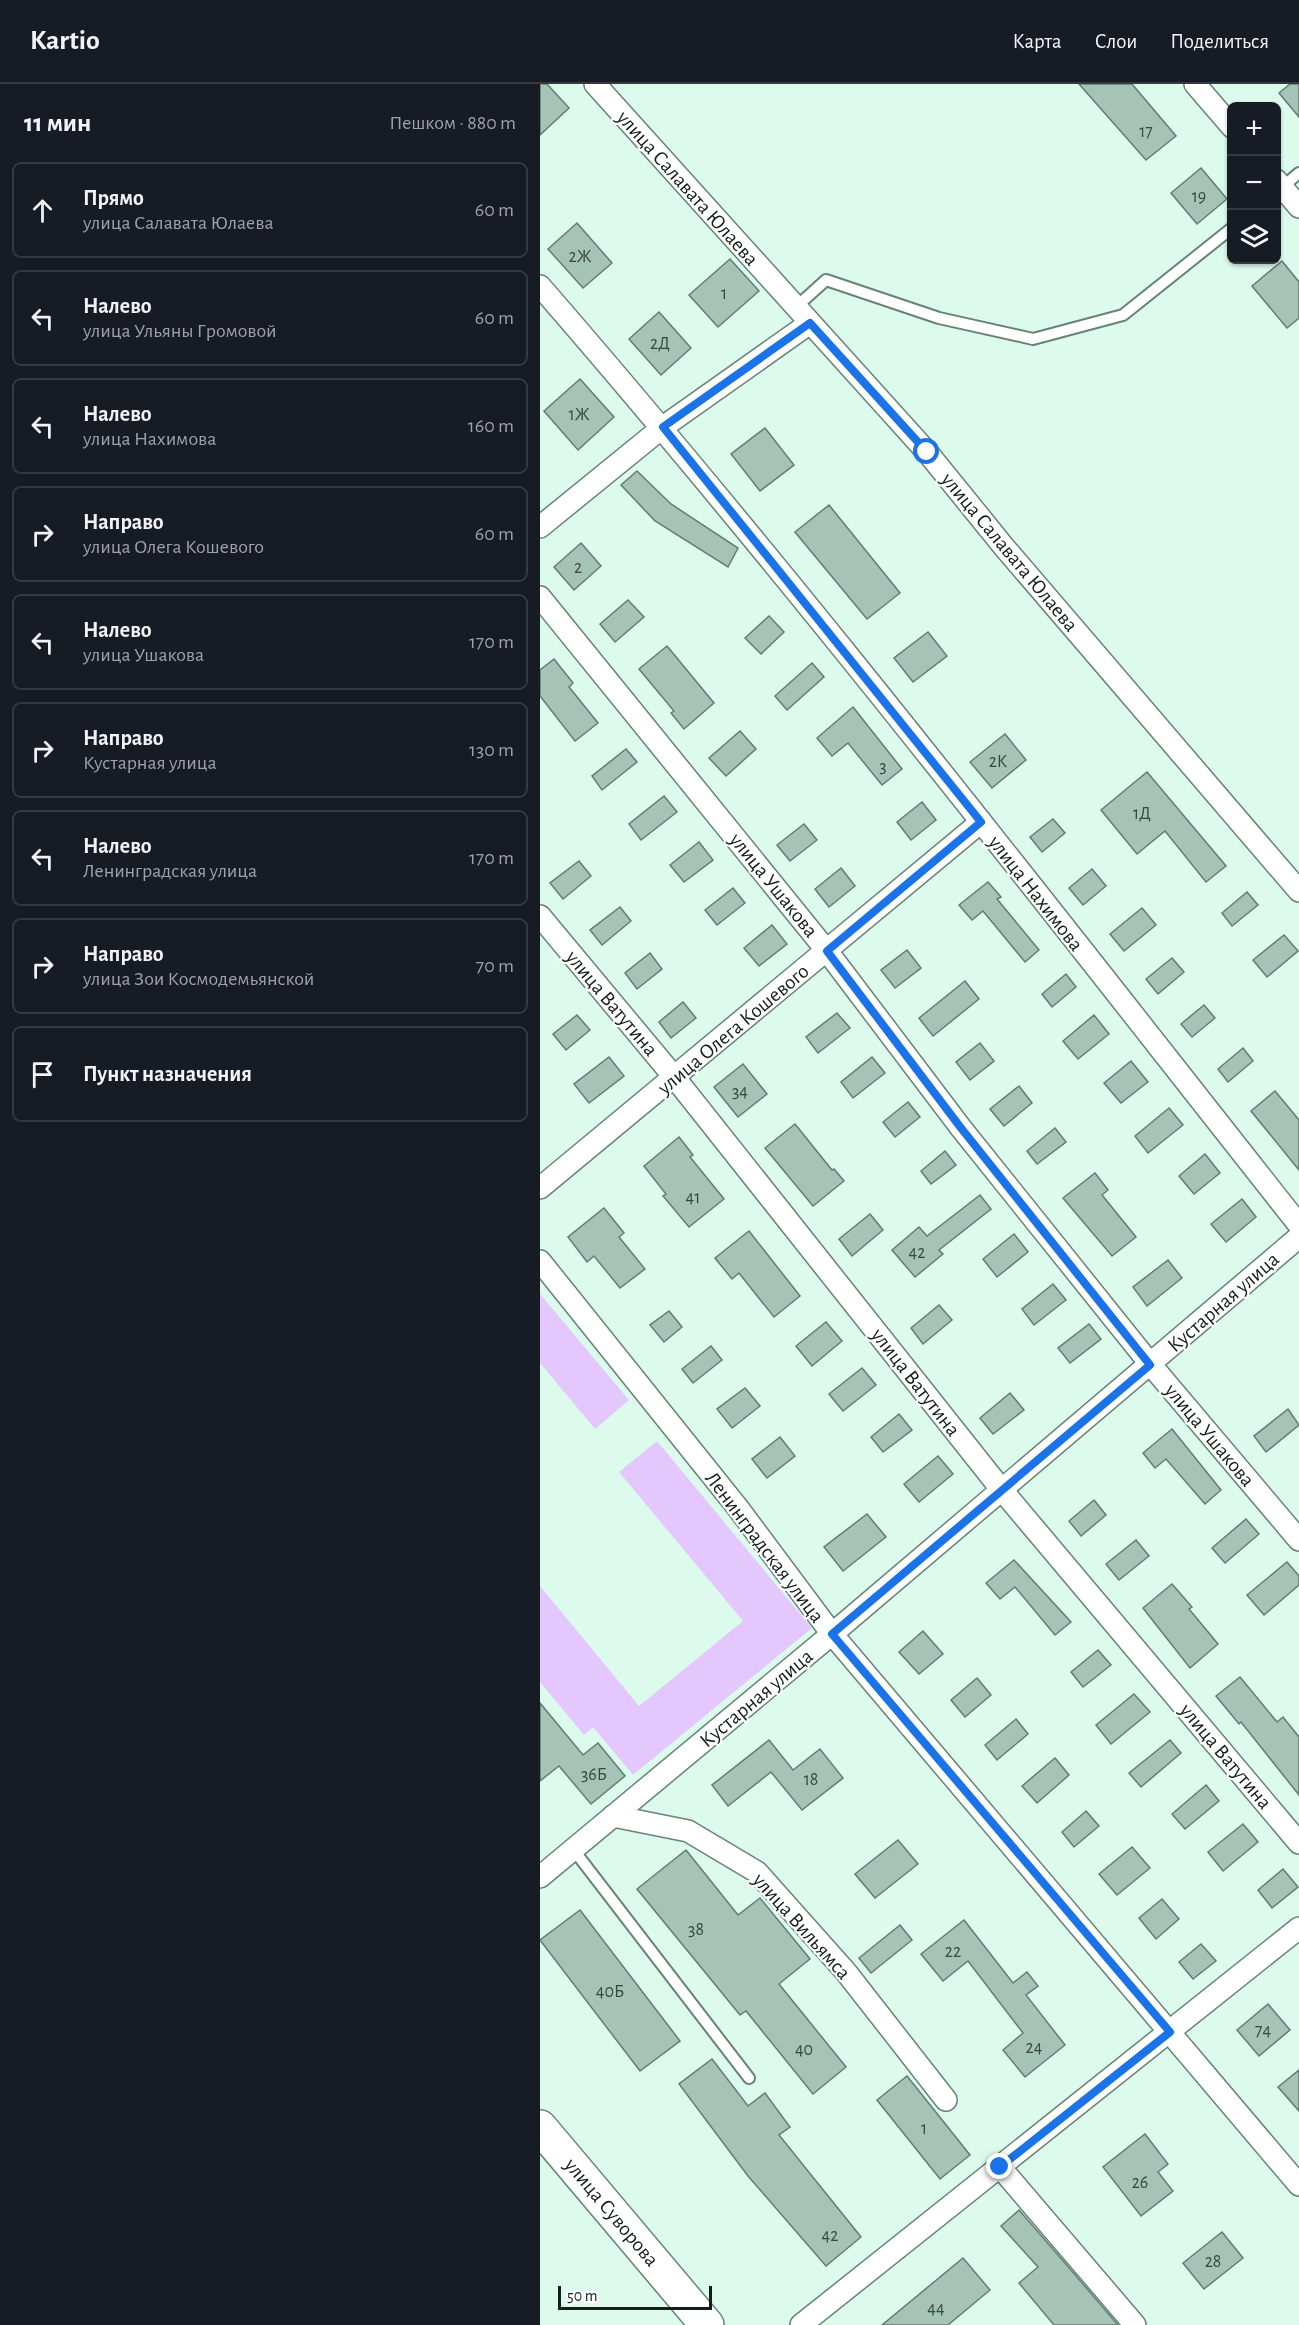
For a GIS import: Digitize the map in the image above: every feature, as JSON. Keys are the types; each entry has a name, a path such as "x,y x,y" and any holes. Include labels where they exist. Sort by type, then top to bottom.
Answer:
{"main road":[{"name":"улица Суворова","path":"540,2127 703,2324"}],"street":[{"name":"улица Салавата Юлаева","path":"595,84 927,452 1004,547 1299,891"},
{"path":"1195,84 1227,121"},
{"path":"1281,189 1299,207"},
{"name":"улица Нахимова","path":"540,286 663,427 981,822 1299,1225"},
{"path":"540,527 663,427 810,323"},
{"name":"улица Ушакова","path":"540,597 827,951 961,1128 1150,1365 1299,1540"},
{"name":"улица Олега Кошевого","path":"540,1188 981,822"},
{"name":"улица Ватутина","path":"540,916 675,1078 1001,1489 1299,1843"},
{"name":"Кустарная улица","path":"540,1877 832,1634 1299,1237"},
{"name":"Ленинградская улица","path":"540,1261 730,1499 832,1634 1299,2185"},
{"name":"улица Вильямса","path":"613,1816 688,1831 757,1872 846,1972 946,2100"},
{"path":"801,2325 1299,1928"},
{"path":"1000,2167 1135,2325"}],"lane":[{"path":"1281,184 1299,174"},
{"path":"796,307 826,280 939,318 1033,339 1123,315 1227,232"},
{"path":"573,1850 750,2078"}],"shaded area":[{"path":"540,1294 629,1400 595,1429 540,1363"},
{"path":"657,1441 812,1628 633,1775 593,1727 584,1735 540,1682 540,1586 639,1706 743,1621 619,1472"}],"building":[{"path":"540,84 547,84 569,108 540,135"},
{"path":"1079,84 1132,84 1176,136 1146,160"},
{"path":"1290,84 1299,84 1299,117 1279,93"},
{"path":"1201,168 1227,199 1197,224 1171,193"},
{"path":"577,223 612,263 583,288 548,249"},
{"path":"730,259 759,291 718,327 689,295"},
{"path":"1281,262 1299,282 1299,318 1287,328 1252,286"},
{"path":"659,312 691,348 661,375 629,339"},
{"path":"580,379 614,417 578,450 544,411"},
{"path":"765,428 794,465 760,491 731,454"},
{"path":"637,471 671,504 738,548 728,567 655,521 621,485"},
{"path":"829,505 900,593 867,619 795,532"},
{"path":"581,543 601,566 574,590 554,567"},
{"path":"628,600 644,617 615,642 600,624"},
{"path":"769,616 784,632 761,654 745,638"},
{"path":"928,632 947,656 913,682 894,658"},
{"path":"667,646 714,703 684,729 671,713 674,711 639,669"},
{"path":"554,659 573,683 569,687 598,723 575,741 540,696 540,670"},
{"path":"812,663 824,677 787,710 775,696"},
{"path":"853,707 902,769 882,785 848,743 832,756 817,738"},
{"path":"740,731 756,749 726,776 709,758"},
{"path":"1005,734 1026,760 992,788 970,762"},
{"path":"626,749 637,762 602,790 592,776"},
{"path":"1147,772 1226,866 1206,882 1165,831 1137,854 1101,810"},
{"path":"664,796 677,812 641,840 629,824"},
{"path":"922,802 936,820 911,840 897,822"},
{"path":"1053,819 1065,833 1042,852 1030,837"},
{"path":"804,824 817,840 790,861 777,845"},
{"path":"699,842 713,860 684,882 670,865"},
{"path":"579,861 591,876 563,899 550,883"},
{"path":"841,868 855,886 829,907 815,889"},
{"path":"1092,869 1106,886 1083,905 1069,888"},
{"path":"988,882 1001,897 997,899 1039,950 1025,962 983,911 972,920 959,905"},
{"path":"733,888 745,903 717,925 705,910"},
{"path":"1247,892 1258,905 1232,926 1222,913"},
{"path":"620,907 631,921 602,945 590,930"},
{"path":"1142,908 1156,925 1124,951 1110,934"},
{"path":"772,925 787,944 759,966 744,948"},
{"path":"1284,935 1298,951 1267,977 1253,960"},
{"path":"907,950 921,968 895,988 881,970"},
{"path":"650,953 662,969 637,989 625,973"},
{"path":"1172,958 1184,972 1158,994 1146,979"},
{"path":"1066,974 1076,987 1052,1007 1042,994"},
{"path":"965,981 979,999 933,1036 919,1018"},
{"path":"683,1002 696,1018 671,1038 659,1022"},
{"path":"1204,1005 1215,1018 1192,1037 1181,1024"},
{"path":"837,1013 850,1028 818,1053 806,1037"},
{"path":"577,1015 590,1030 566,1050 553,1034"},
{"path":"1094,1015 1109,1034 1078,1059 1063,1041"},
{"path":"980,1043 994,1061 970,1080 956,1062"},
{"path":"1243,1048 1253,1061 1228,1082 1218,1069"},
{"path":"609,1057 624,1076 589,1103 574,1084"},
{"path":"872,1057 885,1073 853,1098 841,1082"},
{"path":"1131,1061 1148,1082 1121,1103 1104,1083"},
{"path":"743,1064 767,1094 738,1117 714,1087"},
{"path":"1019,1086 1032,1103 1004,1126 990,1109"},
{"path":"1275,1091 1299,1120 1299,1170 1251,1111"},
{"path":"908,1102 920,1117 895,1137 883,1122"},
{"path":"1169,1108 1183,1125 1148,1153 1135,1136"},
{"path":"795,1124 832,1170 834,1169 844,1181 813,1206 765,1148"},
{"path":"1055,1128 1066,1142 1037,1164 1027,1151"},
{"path":"679,1137 693,1155 690,1157 724,1199 689,1227 663,1196 666,1194 644,1166"},
{"path":"945,1151 956,1165 931,1184 921,1171"},
{"path":"1205,1154 1220,1173 1194,1194 1179,1176"},
{"path":"1095,1173 1108,1190 1102,1195 1136,1237 1112,1256 1063,1198"},
{"path":"980,1195 991,1209 939,1250 943,1254 915,1277 892,1250 919,1227 927,1236"},
{"path":"1242,1199 1256,1217 1226,1242 1211,1224"},
{"path":"604,1208 624,1233 619,1237 645,1269 620,1288 594,1256 587,1262 568,1237"},
{"path":"870,1214 883,1230 852,1256 839,1239"},
{"path":"749,1231 800,1296 774,1317 739,1273 732,1279 715,1258"},
{"path":"1014,1234 1028,1252 997,1277 983,1259"},
{"path":"1168,1260 1182,1278 1147,1306 1133,1287"},
{"path":"1053,1284 1066,1300 1034,1325 1022,1309"},
{"path":"939,1305 952,1320 923,1344 911,1328"},
{"path":"669,1311 682,1327 664,1342 650,1325"},
{"path":"826,1322 842,1341 812,1366 796,1346"},
{"path":"1089,1324 1101,1339 1070,1363 1058,1348"},
{"path":"711,1346 722,1360 693,1383 682,1369"},
{"path":"862,1368 876,1385 843,1411 829,1394"},
{"path":"745,1388 760,1406 732,1428 717,1409"},
{"path":"1010,1393 1024,1410 993,1434 980,1418"},
{"path":"1288,1409 1299,1425 1266,1452 1254,1436"},
{"path":"899,1414 912,1430 883,1452 871,1437"},
{"path":"1172,1429 1221,1490 1205,1504 1166,1459 1155,1468 1143,1453"},
{"path":"780,1437 795,1456 767,1478 752,1459"},
{"path":"938,1456 953,1474 919,1502 904,1484"},
{"path":"1094,1500 1106,1515 1081,1536 1069,1521"},
{"path":"867,1514 886,1537 843,1571 824,1547"},
{"path":"1246,1519 1259,1534 1225,1563 1212,1548"},
{"path":"1136,1540 1149,1556 1119,1580 1106,1564"},
{"path":"1014,1560 1071,1622 1055,1635 1015,1587 1000,1599 986,1583"},
{"path":"1287,1562 1299,1576 1299,1585 1264,1615 1247,1595"},
{"path":"1172,1584 1192,1607 1189,1609 1218,1644 1190,1668 1143,1608"},
{"path":"923,1631 943,1654 919,1674 899,1652"},
{"path":"1098,1650 1111,1665 1083,1687 1071,1672"},
{"path":"1240,1677 1277,1722 1283,1717 1299,1737 1299,1795 1241,1722 1239,1724 1216,1696"},
{"path":"977,1678 991,1695 965,1717 951,1700"},
{"path":"1134,1694 1150,1712 1111,1744 1096,1725"},
{"path":"540,1703 583,1755 598,1743 625,1776 591,1804 559,1766 540,1781"},
{"path":"1016,1719 1028,1734 997,1760 985,1745"},
{"path":"769,1740 793,1770 820,1749 843,1778 802,1810 771,1772 728,1806 712,1785"},
{"path":"1170,1740 1181,1753 1141,1787 1129,1773"},
{"path":"1055,1758 1069,1775 1037,1803 1022,1786"},
{"path":"1206,1785 1219,1801 1185,1829 1172,1814"},
{"path":"1086,1811 1099,1826 1074,1847 1062,1832"},
{"path":"1243,1824 1258,1842 1223,1871 1208,1852"},
{"path":"898,1840 918,1864 875,1898 855,1874"},
{"path":"1132,1847 1150,1868 1117,1895 1099,1874"},
{"path":"686,1850 738,1915 760,1898 810,1959 779,1984 846,2067 813,2094 746,2011 740,2015 637,1889"},
{"path":"1283,1869 1298,1887 1272,1908 1258,1890"},
{"path":"1162,1899 1179,1919 1156,1939 1139,1918"},
{"path":"580,1910 680,2041 640,2071 540,1940"},
{"path":"964,1920 1013,1983 1027,1972 1038,1986 1026,1995 1065,2045 1025,2077 1003,2050 1023,2033 968,1961 943,1981 921,1954"},
{"path":"900,1925 912,1940 871,1973 859,1958"},
{"path":"1201,1944 1216,1961 1193,1979 1179,1962"},
{"path":"1268,2004 1290,2030 1259,2056 1237,2030"},
{"path":"712,2059 748,2106 765,2093 790,2127 779,2135 861,2237 826,2266 748,2176 679,2084"},
{"path":"1299,2070 1299,2111 1278,2087"},
{"path":"907,2076 970,2155 940,2179 877,2100"},
{"path":"1145,2134 1168,2164 1158,2172 1173,2191 1141,2216 1103,2167"},
{"path":"1019,2210 1118,2325 1054,2325 1019,2283 1038,2267 1001,2226"},
{"path":"1222,2232 1243,2258 1204,2289 1183,2263"},
{"path":"963,2258 990,2290 948,2325 882,2325"}],"route":[{"path":"927,452 810,323 663,427 981,822 827,951 961,1128 1150,1365 832,1634 1170,2032 1000,2167"}]}
